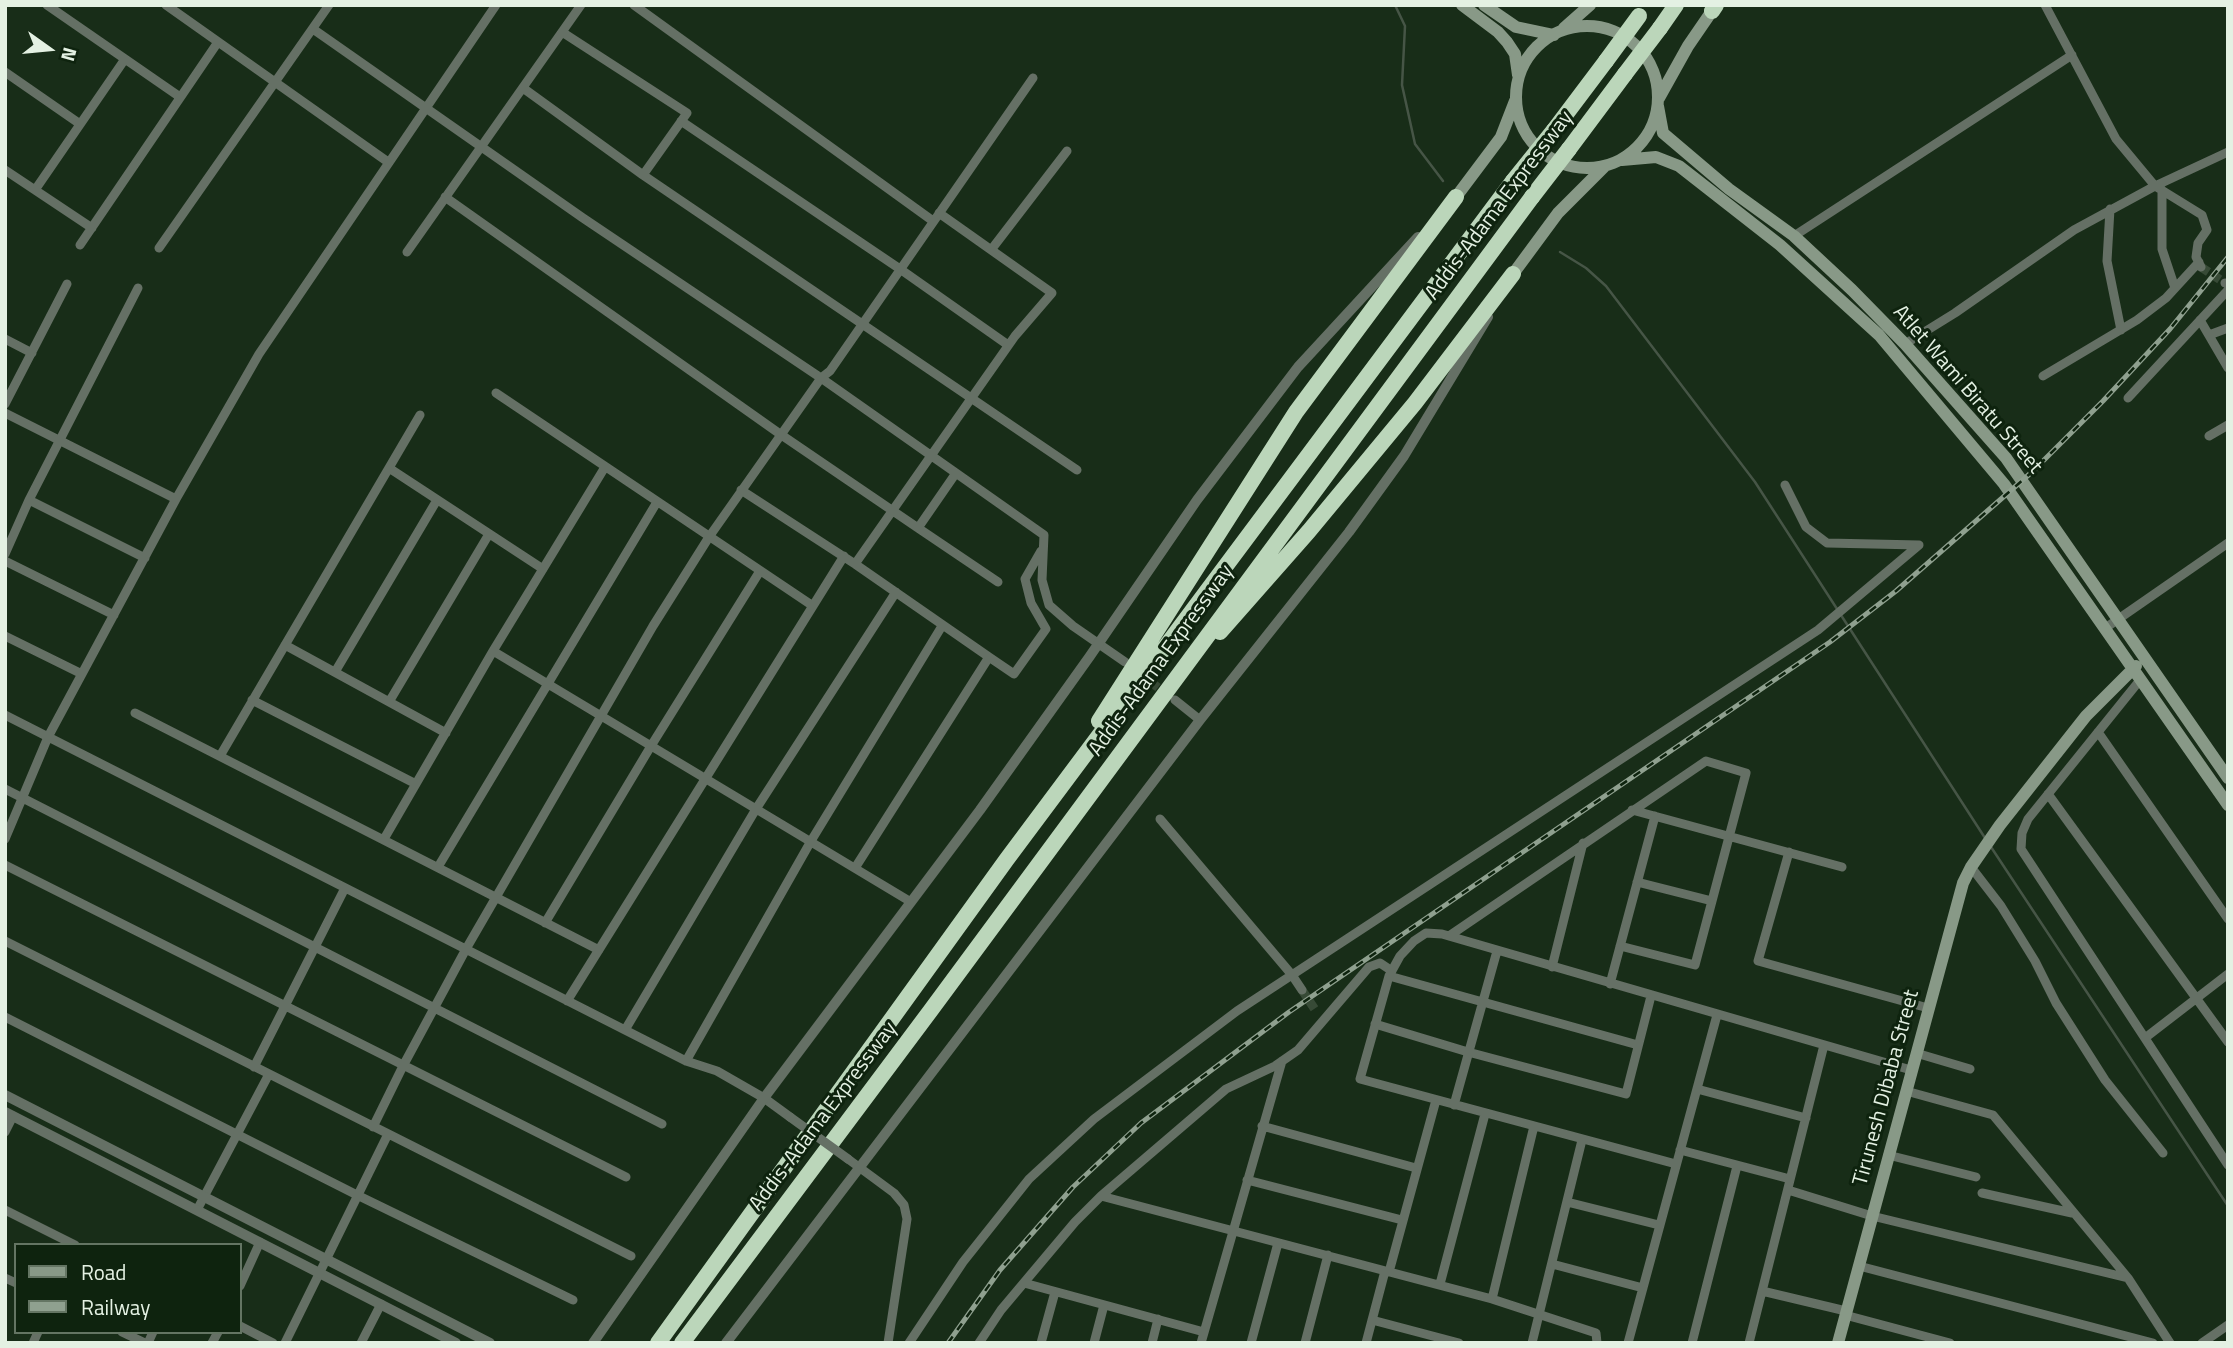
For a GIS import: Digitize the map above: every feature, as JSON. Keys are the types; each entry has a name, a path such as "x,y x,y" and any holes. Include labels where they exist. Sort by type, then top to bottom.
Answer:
{"highway":[{"name":"Addis-Adama Expressway","path":"682,1343 1676,5"},
{"name":"Addis-Adama Expressway","path":"658,1343 1046,807 1643,10"},
{"path":"1046,807 1296,412 1456,197"},
{"path":"1152,710 1318,520 1415,403 1513,274"}],"main road":[{"path":"1456,197 1501,137 1516,98 1518,79 1518,65 1507,42 1462,5"},
{"path":"1484,5 1516,27 1555,33 1577,26 1598,26 1617,32 1634,43 1648,59 1656,78 1658,102"},
{"path":"1518,79 1531,54 1540,44 1590,5"},
{"path":"1622,160 1644,140 1652,128 1658,102 1688,46 1715,7"},
{"path":"1516,98 1522,126 1532,143 1547,156 1565,165 1584,169 1604,167 1622,160 1656,158 1679,166 1725,193 1879,335 1995,473 2228,805"},
{"name":"Atlet Wami Biratu Street","path":"1658,102 1663,133 1725,193 1794,236 1832,272 1905,344 2006,458 2228,778"},
{"path":"1513,274 1558,213 1604,167"},
{"path":"1820,282 1832,272"},
{"path":"2136,675 2145,657"},
{"name":"Tirunesh Dibaba Street","path":"1838,1343 1956,905 1971,867 2000,825 2085,716 2136,675"}],"street":[{"path":"47,5 180,97"},
{"path":"166,5 388,162"},
{"path":"159,248 329,5"},
{"path":"5,839 48,737 176,499 259,354 496,5"},
{"path":"407,252 581,5"},
{"path":"634,5 936,217 991,250 1052,293 1008,345 855,564"},
{"path":"2043,376 2121,330 2166,298 2200,265 2196,257 2198,243 2207,230 2202,215 2159,188 2116,139 2045,5"},
{"path":"313,29 427,106 583,218 821,378 1044,535 1042,580 1049,605 1073,626 1125,662"},
{"path":"562,32 687,113 643,175"},
{"path":"80,245 218,42"},
{"path":"1794,236 2072,55"},
{"path":"35,190 125,59"},
{"path":"5,72 80,124"},
{"path":"373,1127 402,1066 466,949 653,626 709,537 780,433 830,370 1033,78"},
{"path":"523,88 643,175 1077,470"},
{"path":"681,121 1008,345"},
{"path":"991,250 1067,150"},
{"path":"1905,344 1955,313 2074,230 2110,209 2159,188 2228,152"},
{"path":"5,170 92,228"},
{"path":"2159,188 2162,249 2175,288"},
{"path":"445,197 780,433 998,582"},
{"path":"593,1343 764,1098 911,902 1099,643 1197,500 1298,367 1456,197"},
{"path":"2110,209 2108,261 2121,330"},
{"path":"726,1343 1200,720 1349,532 1404,456 1513,274"},
{"path":"5,404 67,284"},
{"path":"2128,398 2200,320 2227,285"},
{"path":"5,554 29,500 138,288"},
{"path":"2200,320 2228,368"},
{"path":"2209,335 2228,328"},
{"path":"5,339 32,353"},
{"path":"496,393 813,606"},
{"path":"5,413 176,499"},
{"path":"220,756 420,415"},
{"path":"2209,436 2228,425"},
{"path":"384,839 493,651 605,467"},
{"path":"388,468 543,569"},
{"path":"918,528 956,473"},
{"path":"909,1343 963,1262 1029,1179 1094,1119 1237,1011 1818,630 1919,545 1827,543 1806,527 1785,485"},
{"path":"741,490 844,556 1014,674 1046,629 1031,603 1025,579 1044,547"},
{"path":"29,500 145,558"},
{"path":"335,672 437,500"},
{"path":"438,867 657,502"},
{"path":"389,702 489,534"},
{"path":"2104,629 2228,543"},
{"path":"567,1001 844,556"},
{"path":"5,561 114,615"},
{"path":"545,923 760,571"},
{"path":"625,1030 756,809 896,592"},
{"path":"686,1061 811,841 942,626"},
{"path":"5,636 82,674"},
{"path":"285,645 446,733"},
{"path":"493,651 911,902"},
{"path":"855,868 989,657"},
{"path":"2136,675 2098,732 2028,819 2022,833 2021,849 2228,1165"},
{"path":"252,700 416,784"},
{"path":"1175,700 1200,720"},
{"path":"135,713 598,950"},
{"path":"5,715 686,1061 717,1071 764,1098 860,1167 894,1193 904,1205 907,1219 888,1343"},
{"path":"2098,732 2228,919"},
{"path":"1448,936 1706,761 1746,773 1695,965 1620,946"},
{"path":"5,789 662,1124"},
{"path":"2048,794 2228,1042"},
{"path":"1632,810 1842,867"},
{"path":"1610,984 1655,816"},
{"path":"1160,819 1302,990"},
{"path":"1552,967 1583,843"},
{"path":"1788,852 1758,961 1928,1008"},
{"path":"5,865 626,1177"},
{"path":"1971,867 2008,917 2035,961 2056,1003 2105,1080 2163,1153"},
{"path":"1637,882 1712,901"},
{"path":"254,1067 345,888"},
{"path":"1676,1164 1360,1079 1391,974 1400,956 1413,941 1426,933 1448,936 1911,1070"},
{"path":"5,940 631,1256"},
{"path":"1454,1105 1497,951"},
{"path":"979,1343 1001,1310 1074,1222 1226,1089 1275,1066 1298,1050 1368,967 1380,963 1391,974 1638,1045"},
{"path":"2145,1038 2228,974"},
{"path":"1375,1024 1626,1094 1651,996"},
{"path":"1316,1011 1322,1020"},
{"path":"1628,1343 1717,1015"},
{"path":"5,1017 357,1195 573,1300"},
{"path":"1749,1343 1824,1045"},
{"path":"1916,1053 1970,1069"},
{"path":"1201,1343 1282,1060"},
{"path":"197,1210 268,1074"},
{"path":"1697,1089 1806,1118"},
{"path":"1906,1091 1993,1115 2128,1278 2170,1343"},
{"path":"5,1095 491,1343"},
{"path":"1366,1343 1436,1100"},
{"path":"5,1132 9,1114 456,1343"},
{"path":"1440,1284 1485,1114"},
{"path":"1262,1126 1416,1168"},
{"path":"1492,1299 1534,1126"},
{"path":"285,1343 388,1134"},
{"path":"1532,1343 1582,1140"},
{"path":"1679,1150 1790,1179"},
{"path":"1888,1155 1976,1177"},
{"path":"1692,1343 1737,1166"},
{"path":"1247,1180 1402,1220"},
{"path":"1788,1190 1872,1216 2128,1278"},
{"path":"1982,1193 2073,1213"},
{"path":"1101,1196 1492,1299 1595,1333 1597,1343"},
{"path":"1567,1202 1659,1226"},
{"path":"5,1210 71,1243"},
{"path":"242,1282 260,1242"},
{"path":"1251,1343 1278,1243"},
{"path":"1305,1343 1328,1255"},
{"path":"1552,1264 1643,1288"},
{"path":"1858,1266 2154,1343"},
{"path":"1024,1283 1204,1332"},
{"path":"1762,1291 1950,1343"},
{"path":"1041,1343 1055,1292"},
{"path":"361,1343 381,1304"},
{"path":"1094,1343 1104,1305"},
{"path":"1152,1343 1158,1319"},
{"path":"1372,1320 1459,1343"},
{"path":"2202,1343 2228,1325"},
{"path":"242,1327 273,1343"},
{"path":"126,1334 146,1343"}],"waterway":[{"path":"1395,5 1405,26 1402,85 1415,144 1443,181"},
{"path":"1560,252 1586,268 1606,286 1755,482 1985,838"},
{"path":"1991,847 2228,1206"}],"tunnel":[{"path":"2201,267 2225,283"},
{"path":"1140,674 1168,695"},
{"path":"1302,990 1316,1011"}],"railway":[{"path":"948,1343 1000,1270 1073,1187 1141,1123 1289,1012 1830,642 1896,591 2033,471 2103,401 2170,329 2228,257"}]}
